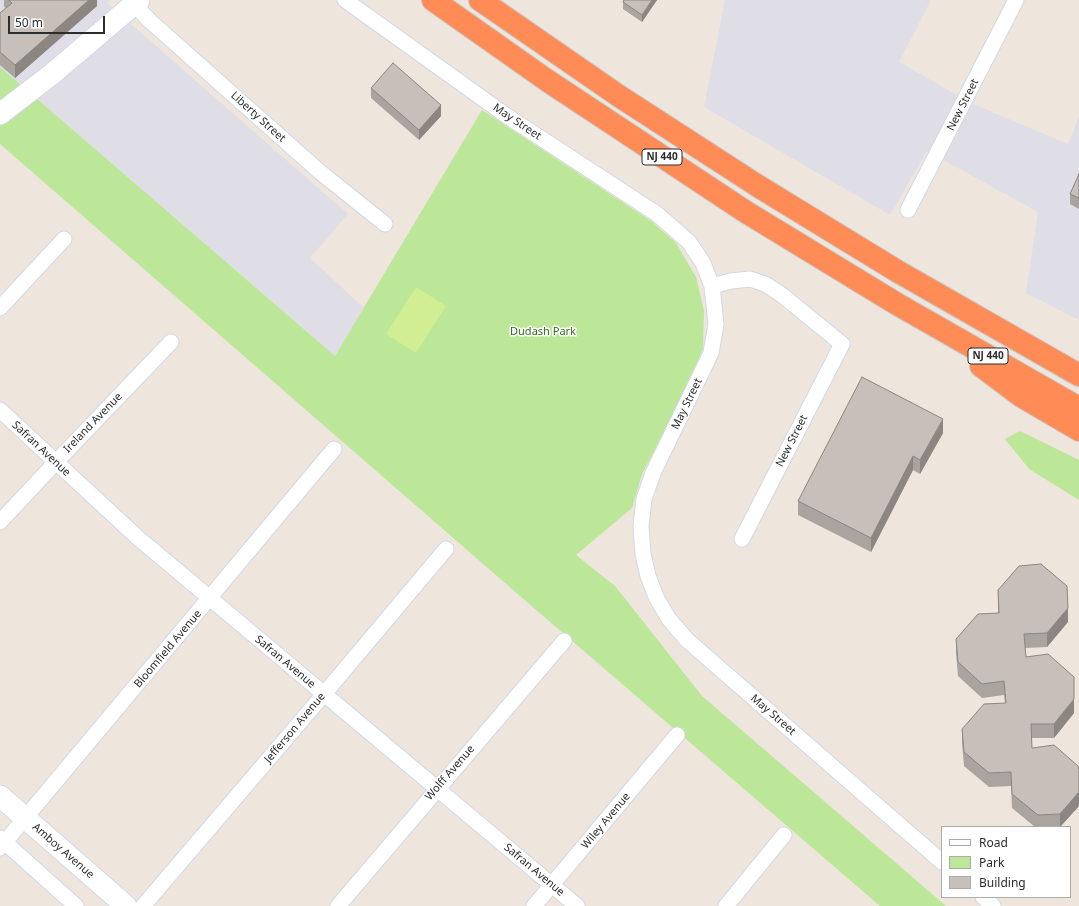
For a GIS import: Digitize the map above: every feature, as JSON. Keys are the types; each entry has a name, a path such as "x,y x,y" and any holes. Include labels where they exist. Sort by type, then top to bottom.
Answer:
{"highway":[{"name":"NJ 440","path":"433,0 548,81 758,219 896,304 1079,408"},
{"name":"NJ 440","path":"480,0 619,96 758,186 890,268 1079,375"},
{"path":"896,304 1021,396 1079,430"},
{"path":"994,327 1079,369"}],"street":[{"name":"May Street","path":"345,0 507,116 657,214 689,242 703,263 712,286 716,324 711,353 653,474 644,499 641,526 642,554 648,576 657,599 669,619 687,640 941,861"},
{"name":"New Street","path":"908,210 1016,0"},
{"path":"0,114 52,74 136,2"},
{"name":"Liberty Street","path":"136,2 159,29 314,167 386,224"},
{"path":"0,308 64,239"},
{"name":"New Street","path":"712,286 731,281 750,279 765,284 782,295 842,344 742,539"},
{"name":"Ireland Avenue","path":"0,522 171,342"},
{"name":"Safran Avenue","path":"0,410 137,537 577,906"},
{"name":"Bloomfield Avenue","path":"2,843 26,819 334,449"},
{"name":"Jefferson Avenue","path":"143,906 446,549"},
{"name":"Wolff Avenue","path":"338,906 437,788 564,641"},
{"name":"Wiley Avenue","path":"534,906 677,735"},
{"name":"Amboy Avenue","path":"0,796 126,906"},
{"path":"726,906 784,835"},
{"path":"2,843 76,906"},
{"path":"984,898 993,906"}],"shaded area":[{"path":"0,0 110,0 107,3 348,214 310,258 364,308 335,356 0,67"},
{"path":"725,0 931,0 899,62 973,104 1068,144 1079,117 1079,320 1026,293 1038,212 927,151 890,215 704,107"}],"green space":[{"name":"Dudash Park","path":"0,67 335,356 482,110 651,221 676,243 696,277 704,311 703,348 688,385 642,474 632,508 576,555 615,586 702,696 946,906 880,906 535,609 0,144"},
{"path":"416,287 446,306 416,353 386,334"},
{"path":"1020,431 1079,460 1079,500 1029,469 1005,439"}],"building":[{"path":"9,0 89,0 15,65 0,52 0,13 12,3"},
{"path":"624,0 652,0 642,15 623,2"},
{"path":"393,63 441,105 419,130 371,88"},
{"path":"1079,174 1079,198 1070,194"},
{"path":"862,377 943,419 920,460 913,456 871,538 798,501"},
{"path":"1041,564 1067,586 1068,608 1047,633 1024,634 1026,657 1048,654 1074,677 1074,699 1054,724 1031,724 1032,748 1054,745 1078,766 1079,792 1060,814 1038,815 1012,794 1011,772 989,773 964,752 962,729 984,704 1006,703 1004,681 982,684 958,662 956,639 978,614 999,613 998,590 1019,566"}]}
